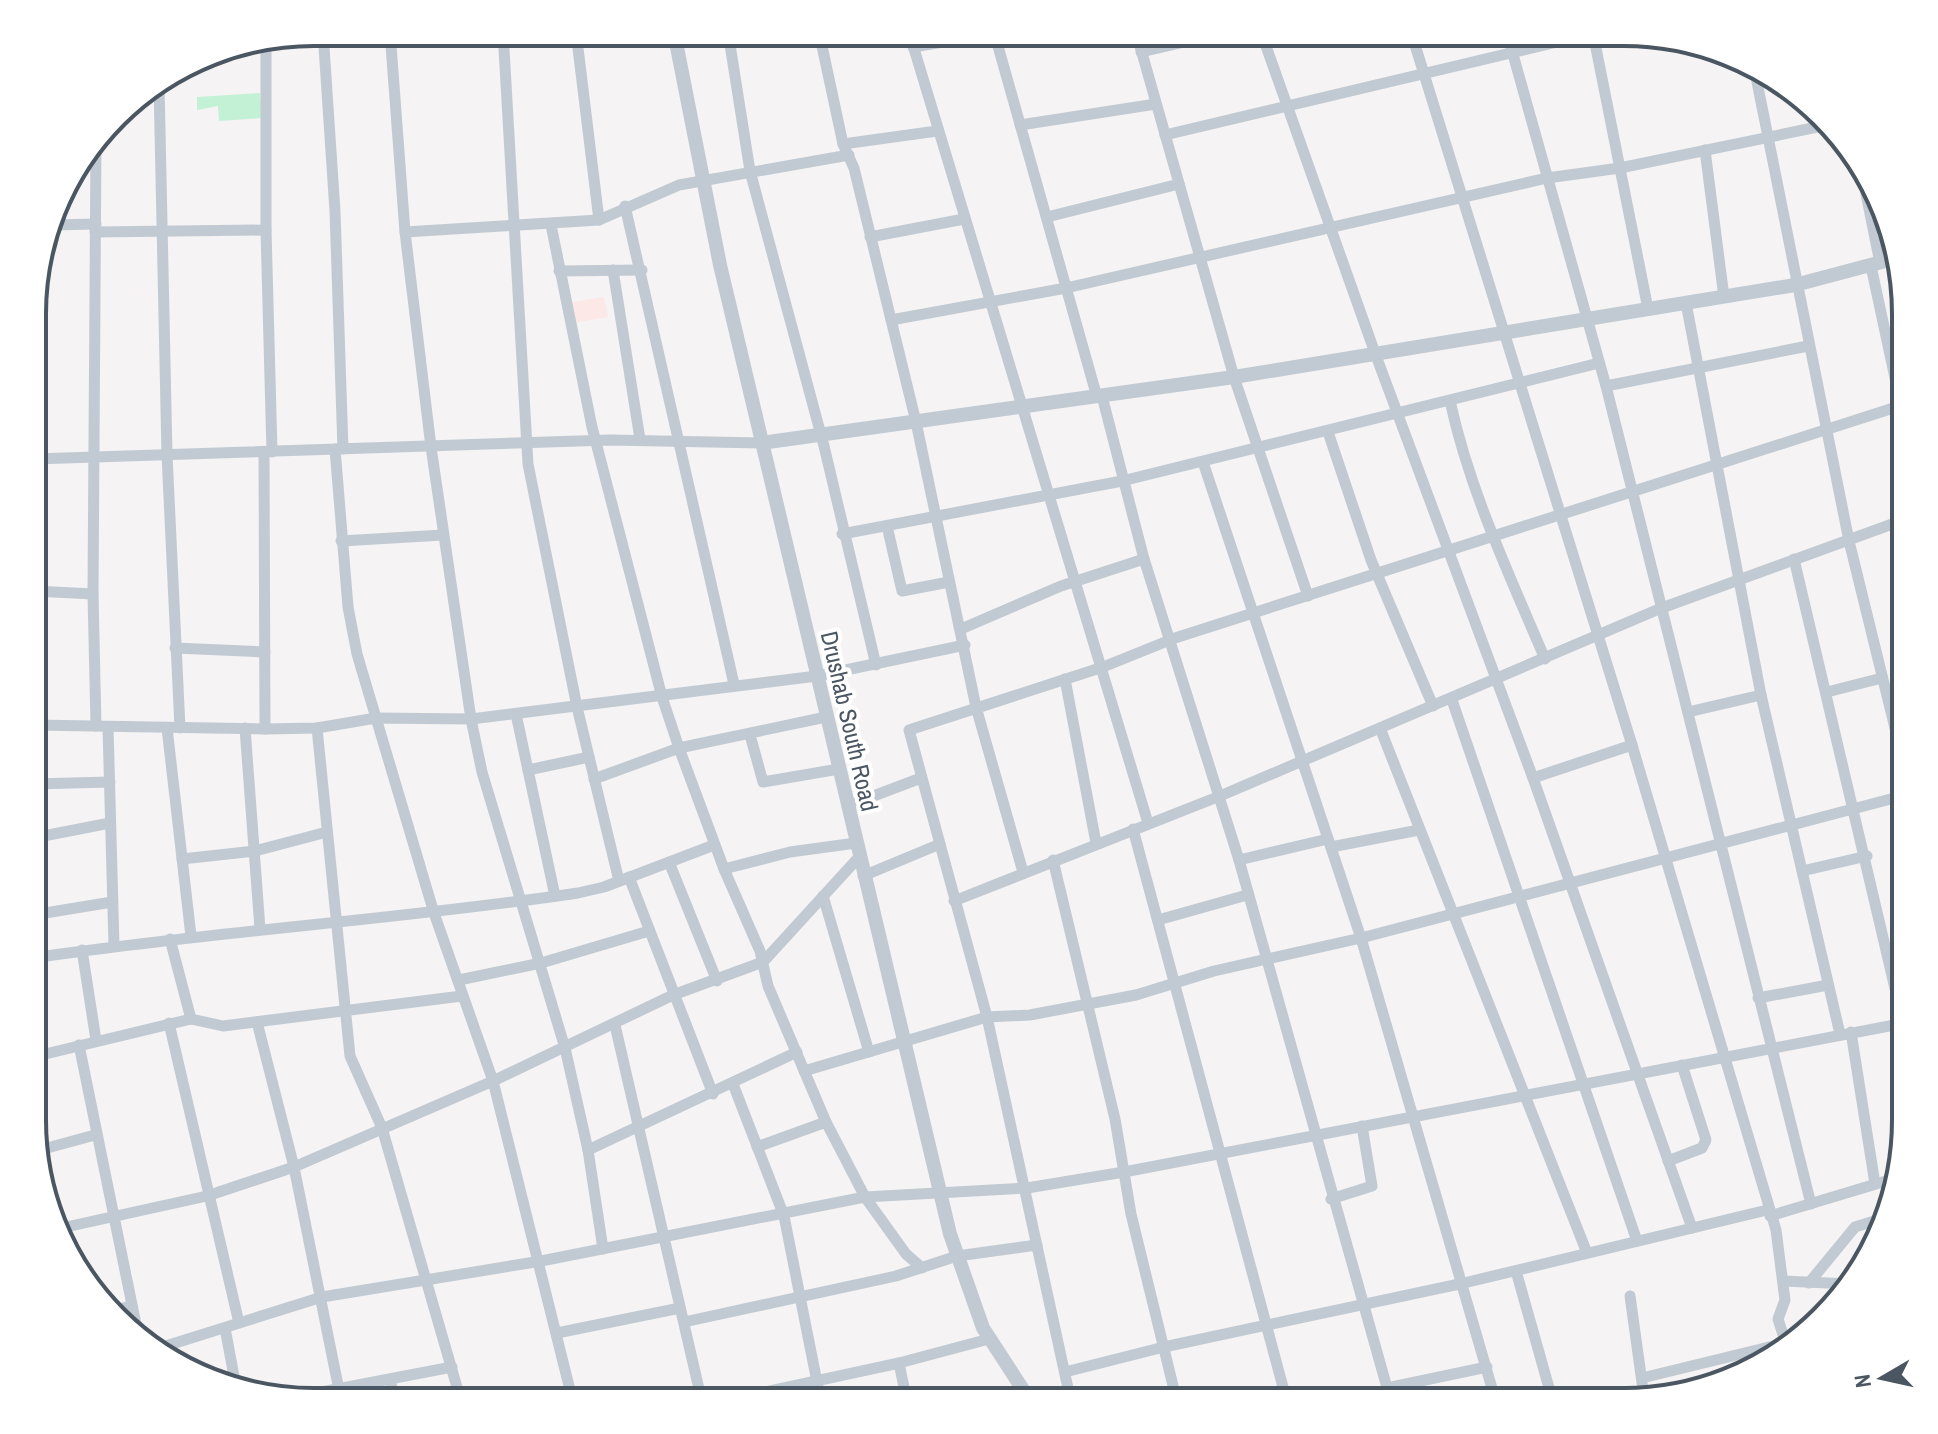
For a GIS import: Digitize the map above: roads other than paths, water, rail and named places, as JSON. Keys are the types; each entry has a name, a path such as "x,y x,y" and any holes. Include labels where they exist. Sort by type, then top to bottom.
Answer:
{"street":[{"path":"324,47 335,211 341,541 351,631 376,718 392,757 434,913 493,1081 541,1261 570,1387"},
{"path":"391,47 405,232 431,447 471,719 482,772 565,1048 588,1150 603,1249"},
{"path":"504,47 531,484 594,779 624,879 649,931 713,1094"},
{"path":"578,47 599,220"},
{"name":"Drushab South Road","path":"677,47 701,180 761,443 940,1192 977,1315 1021,1388"},
{"path":"730,47 750,171 820,434 876,665"},
{"path":"822,47 916,422 976,707 1023,872"},
{"path":"913,47 1148,823"},
{"path":"1000,47 1144,559 1239,860 1331,1199 1387,1388"},
{"path":"1140,47 1234,377 1261,448 1308,596"},
{"path":"1141,52 1163,47"},
{"path":"1267,47 1375,353 1533,778 1692,1228"},
{"path":"1416,47 1666,856 1769,1213 1783,1281 1785,1300 1778,1319 1783,1335"},
{"path":"1511,47 1606,386 1659,609 1688,712 1811,1204"},
{"path":"1165,135 1530,47"},
{"path":"1597,47 1648,309"},
{"path":"265,729 268,452 266,51"},
{"path":"1756,81 1849,541 1891,705"},
{"path":"159,96 167,455 180,728"},
{"path":"1020,125 1156,104"},
{"path":"891,320 1066,288 1547,178 1620,168 1815,127"},
{"path":"405,232 599,220 625,206 679,185 937,131"},
{"path":"1705,150 1724,297"},
{"path":"96,159 93,594 102,726 110,782 114,946"},
{"path":"1047,217 1179,184"},
{"path":"625,206 734,684"},
{"path":"1869,206 1891,327"},
{"path":"870,237 964,219"},
{"path":"551,225 595,440 662,697 679,748 714,845 763,962 768,986 826,1122 865,1197 906,1254 922,1268"},
{"path":"61,226 164,233 266,230"},
{"path":"46,459 640,439 761,443 1234,377 1795,285 1881,262"},
{"path":"613,270 640,439"},
{"path":"559,271 642,270"},
{"path":"1686,303 1761,695 1828,985 1846,1033 1875,1184"},
{"path":"1606,386 1808,346"},
{"path":"842,534 1122,481 1522,385 1599,363"},
{"path":"1450,401 1463,460 1545,659"},
{"path":"1068,1388 1027,1188 987,1017 909,730 1103,667 1170,643 1175,638 1255,615 1891,409"},
{"path":"1328,432 1377,574 1433,706"},
{"path":"1203,462 1361,938 1492,1388"},
{"path":"954,901 1452,700 1659,609 1891,525"},
{"path":"887,526 902,591 949,582"},
{"path":"341,541 443,535"},
{"path":"961,629 1076,581 1144,559"},
{"path":"1794,559 1891,963"},
{"path":"46,592 93,594"},
{"path":"46,725 265,729 317,728 376,718 471,719 817,676 965,645"},
{"path":"175,648 265,652"},
{"path":"1827,692 1882,678"},
{"path":"1065,679 1096,843"},
{"path":"1688,712 1761,695"},
{"path":"1452,700 1581,1085 1637,1241"},
{"path":"516,714 555,896"},
{"path":"594,779 679,748 826,717"},
{"path":"167,728 191,936"},
{"path":"245,728 260,929"},
{"path":"317,728 350,1056 382,1128 457,1387"},
{"path":"1380,728 1587,1253"},
{"path":"750,735 763,782 839,769"},
{"path":"1533,778 1632,745"},
{"path":"528,770 589,757"},
{"path":"847,806 921,778"},
{"path":"47,784 110,782"},
{"path":"804,1071 987,1017 1087,1005 1174,985 1204,973 1361,938 1571,884 1790,822 1891,799"},
{"path":"47,835 110,823"},
{"path":"1133,829 1283,1388"},
{"path":"1239,860 1419,830"},
{"path":"182,859 255,851 327,832"},
{"path":"863,876 940,844"},
{"path":"47,956 191,936 434,913 555,896 624,879 714,845"},
{"path":"724,869 790,852 857,850"},
{"path":"68,1227 207,1196 294,1167 493,1081 673,995 763,962 823,896 857,850"},
{"path":"1802,871 1867,856"},
{"path":"1053,860 1115,1119 1131,1214 1174,1388"},
{"path":"669,862 717,981"},
{"path":"1158,920 1247,895"},
{"path":"823,896 869,1052"},
{"path":"47,913 112,902"},
{"path":"459,980 541,963 649,931"},
{"path":"170,939 191,1019"},
{"path":"82,950 96,1040"},
{"path":"1758,998 1828,985"},
{"path":"47,1053 191,1019 223,1026 462,996"},
{"path":"257,1022 294,1167 338,1387"},
{"path":"169,1023 239,1323"},
{"path":"615,1025 699,1387"},
{"path":"169,1345 322,1297 541,1261 784,1216 865,1197 1027,1188 1124,1172 1770,1047 1891,1028"},
{"path":"79,1045 134,1317"},
{"path":"588,1150 641,1128 797,1052"},
{"path":"1668,1161 1702,1148 1706,1140 1682,1065"},
{"path":"733,1084 784,1216 819,1387"},
{"path":"757,1147 826,1122"},
{"path":"1331,1199 1372,1186 1362,1126"},
{"path":"48,1148 95,1135"},
{"path":"1065,1372 1266,1324 1464,1283 1692,1228 1811,1204 1885,1181"},
{"path":"1809,1283 1855,1227 1872,1222"},
{"path":"684,1322 800,1299 957,1256 1037,1245"},
{"path":"1516,1271 1549,1388"},
{"path":"1783,1281 1836,1284"},
{"path":"1630,1296 1643,1387"},
{"path":"124,1308 131,1306"},
{"path":"557,1333 680,1308"},
{"path":"225,1328 234,1375"},
{"path":"791,1387 989,1339"},
{"path":"1642,1378 1761,1350"},
{"path":"899,1363 904,1387"},
{"path":"358,1387 452,1367"},
{"path":"1388,1388 1487,1367"},
{"path":"390,1382 392,1387"}]}
